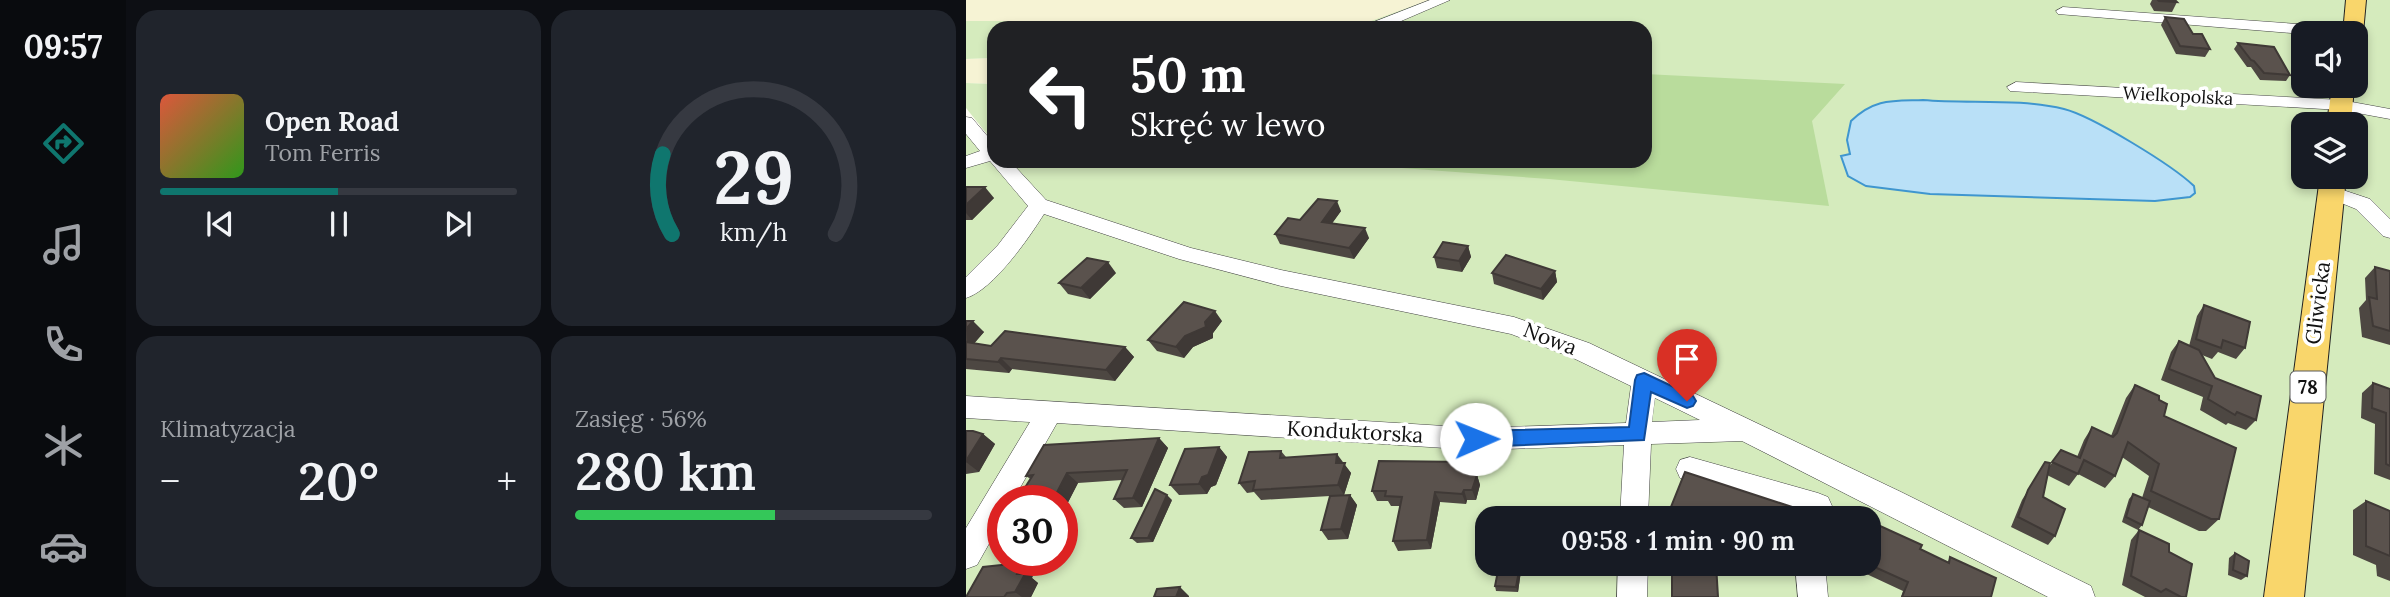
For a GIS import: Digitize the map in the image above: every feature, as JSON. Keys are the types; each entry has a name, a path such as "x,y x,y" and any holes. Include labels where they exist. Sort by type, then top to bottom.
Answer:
{"main road":[{"path":"2354,21 2356,0"},
{"name":"Gliwicka","path":"2284,597 2331,189"}],"street":[{"path":"1389,21 1443,0"},
{"path":"2063,11 2291,28"},
{"name":"Wielkopolska","path":"2016,87 2341,105"},
{"path":"2341,105 2390,114"},
{"name":"Nowa","path":"966,122 987,146"},
{"path":"966,162 987,157"},
{"name":"Nowa","path":"1006,168 1039,205 1187,254 1281,278 1514,326 1580,350 2080,597"},
{"path":"2340,189 2382,213 2390,230"},
{"path":"966,290 1003,257 1039,205"},
{"path":"1634,506 1637,435 1644,380"},
{"name":"Konduktorska","path":"966,407 1476,439 1744,430"},
{"path":"966,555 1049,413"},
{"path":"1690,469 1798,506"},
{"path":"1819,506 1835,474"},
{"path":"1632,597 1633,576"},
{"path":"1811,576 1813,597"}],"shaded area":[{"path":"966,0 1429,0 1374,21 966,21"},
{"path":"987,58 987,84 966,83 966,59"}],"green space":[{"path":"1429,0 2390,0 2390,597 966,597 966,133 987,154 987,168 1652,168 1652,21 1371,21"},
{"path":"966,21 987,21 987,58 966,59"},
{"path":"1652,74 1845,84 1812,121 1829,206 1402,168 1652,168"},
{"path":"966,83 987,84 987,134 966,108"}],"water":[{"path":"1885,102 2012,102 2077,113 2151,154 2194,186 2195,193 2190,197 2155,201 1930,194 1866,186 1848,176 1841,156 1850,154 1847,140 1851,121 1868,108"}],"building":[{"path":"2165,17 2184,19 2193,34 2202,34 2210,49 2180,46"},
{"path":"2238,43 2274,47 2290,75 2264,73"},
{"path":"966,187 985,187 966,205"},
{"path":"1318,199 1337,201 1322,222 1365,228 1349,248 1275,234 1288,218 1300,220"},
{"path":"1443,242 1468,246 1459,261 1434,257"},
{"path":"1506,255 1555,271 1541,289 1492,273"},
{"path":"1087,258 1108,262 1081,288 1059,283"},
{"path":"2375,267 2390,271 2390,331 2373,326 2369,297 2377,299"},
{"path":"1184,302 1215,311 1205,322 1206,327 1185,336 1176,347 1148,340"},
{"path":"2204,305 2250,322 2245,348 2223,340 2221,348 2196,339"},
{"path":"1005,331 1125,347 1106,370 1001,358 998,362 966,359 966,342 991,346"},
{"path":"2179,341 2199,350 2215,378 2261,396 2256,420 2237,412 2235,415 2208,399 2212,386 2169,369"},
{"path":"2373,383 2390,389 2390,466 2386,464 2386,413 2372,408"},
{"path":"2135,385 2159,396 2159,400 2167,404 2164,416 2236,448 2219,519 2211,519 2151,491 2159,464 2128,442 2115,476 2084,460 2078,474 2052,462 2061,450 2080,458 2092,427 2113,437 2117,433"},
{"path":"966,431 983,434 966,461"},
{"path":"1159,438 1133,498 1114,499 1127,470 1067,473 1061,485 1027,485 1033,475 1026,476 1044,445"},
{"path":"1219,447 1208,475 1202,477 1199,484 1170,485 1185,449"},
{"path":"1281,451 1280,458 1337,454 1336,463 1345,463 1338,485 1253,490 1255,481 1239,483 1249,452"},
{"path":"1379,461 1469,462 1468,474 1477,475 1472,490 1464,490 1462,494 1435,492 1427,540 1393,541 1402,497 1385,496 1386,491 1372,491"},
{"path":"2045,462 2050,463 2043,497 2065,509 2055,536 2018,517 2028,490"},
{"path":"1685,472 1789,506 1671,506"},
{"path":"1155,489 1167,495 1148,538 1131,538"},
{"path":"2133,494 2150,501 2142,525 2126,517"},
{"path":"1350,495 1341,529 1321,530 1330,496"},
{"path":"2366,501 2390,511 2390,556 2366,546"},
{"path":"1881,526 1922,545 1920,549 1949,563 1950,557 1996,578 1991,597 1902,597 1908,582 1881,570"},
{"path":"2139,530 2169,544 2169,552 2192,564 2186,597 2166,589 2161,592 2131,576"},
{"path":"2235,553 2249,561 2247,576 2233,570"},
{"path":"983,567 987,567 987,576 1024,576 1015,592 1007,593 1004,597 966,597"},
{"path":"1497,576 1518,576 1516,587 1495,586"},
{"path":"1672,576 1717,576 1718,597 1672,597"},
{"path":"1180,587 1176,597 1154,597 1157,589"}],"route":[{"path":"1476,439 1637,435 1644,380 1687,401"}]}
